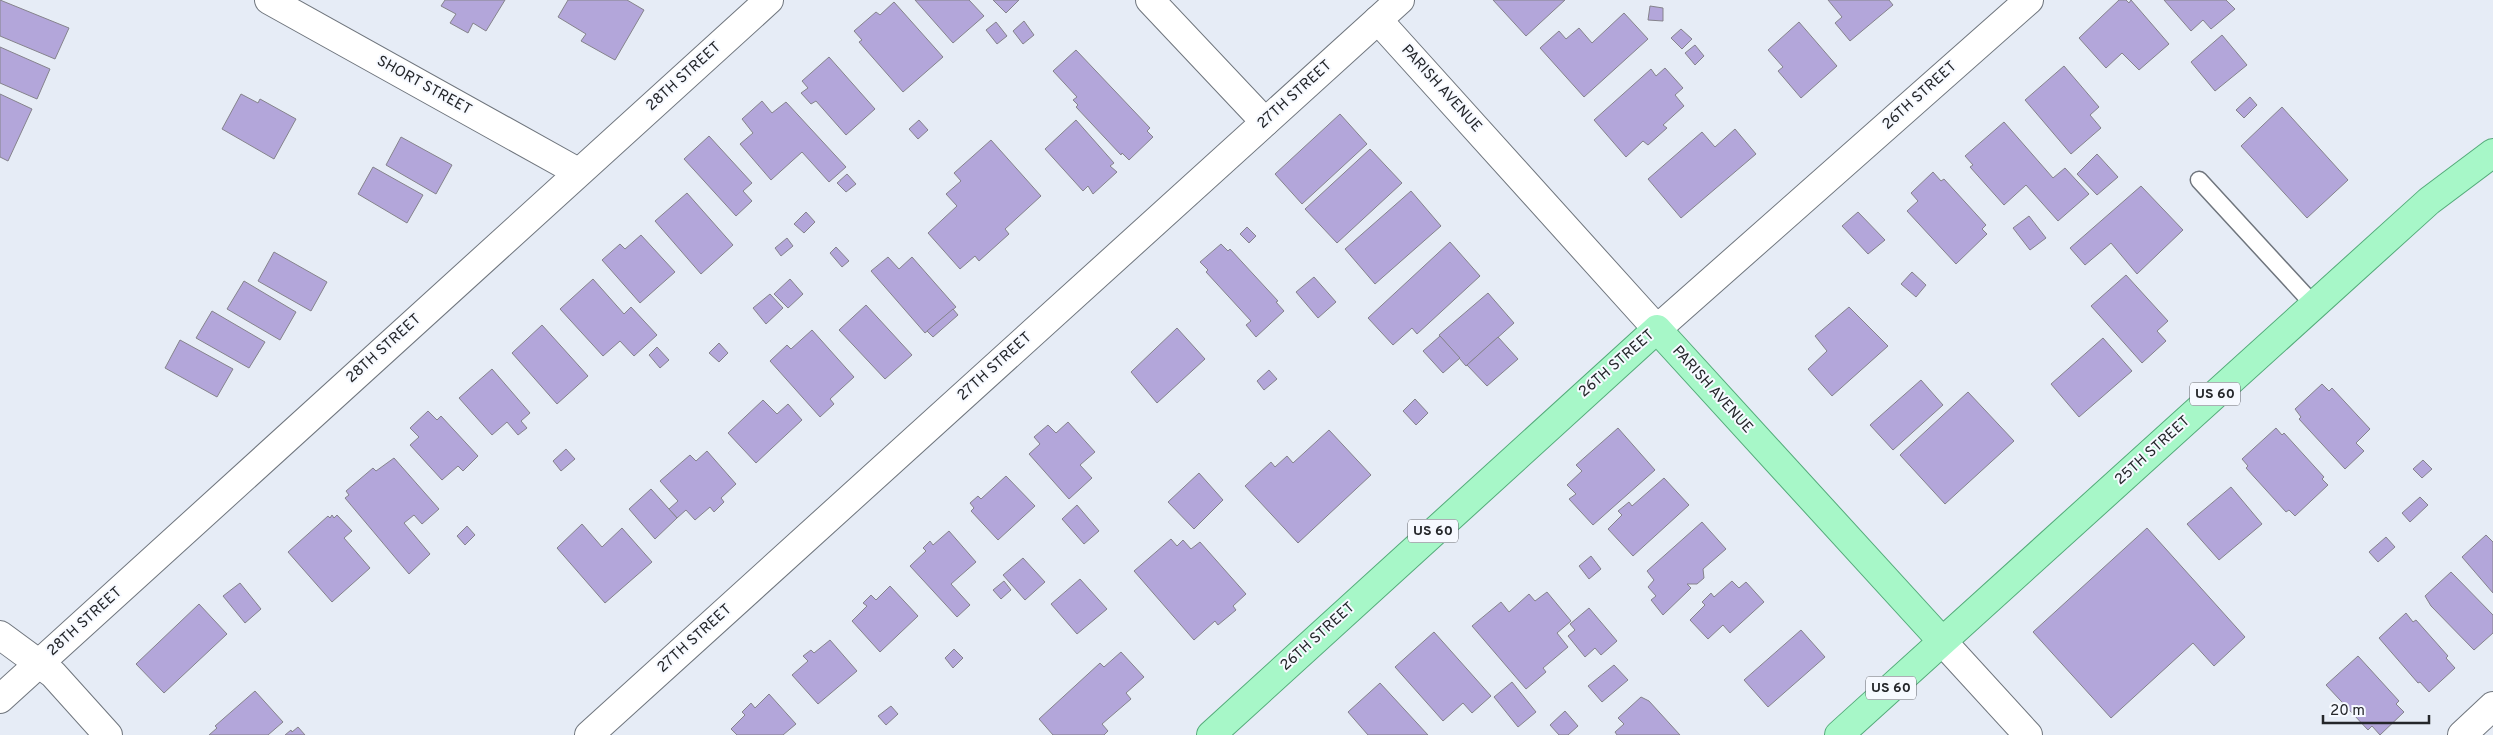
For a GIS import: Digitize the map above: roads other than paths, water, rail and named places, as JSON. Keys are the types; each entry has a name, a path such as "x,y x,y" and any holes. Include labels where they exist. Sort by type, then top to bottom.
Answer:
{"main road":[{"name":"SHORT STREET","path":"269,0 578,172"},
{"name":"28TH STREET","path":"0,699 769,0"},
{"path":"1150,0 1265,122"},
{"name":"27TH STREET","path":"589,735 1265,122 1379,10 1400,0"},
{"name":"26TH STREET","path":"1211,735 1657,329 2029,0"},
{"name":"PARISH AVENUE","path":"1379,10 1657,329 2028,735"},
{"name":"25TH STREET","path":"1839,735 2429,201 2493,153"},
{"path":"0,635 40,663 52,674 108,735"},
{"path":"2462,735 2493,706"}],"lane":[{"path":"2199,180 2314,306"}]}
